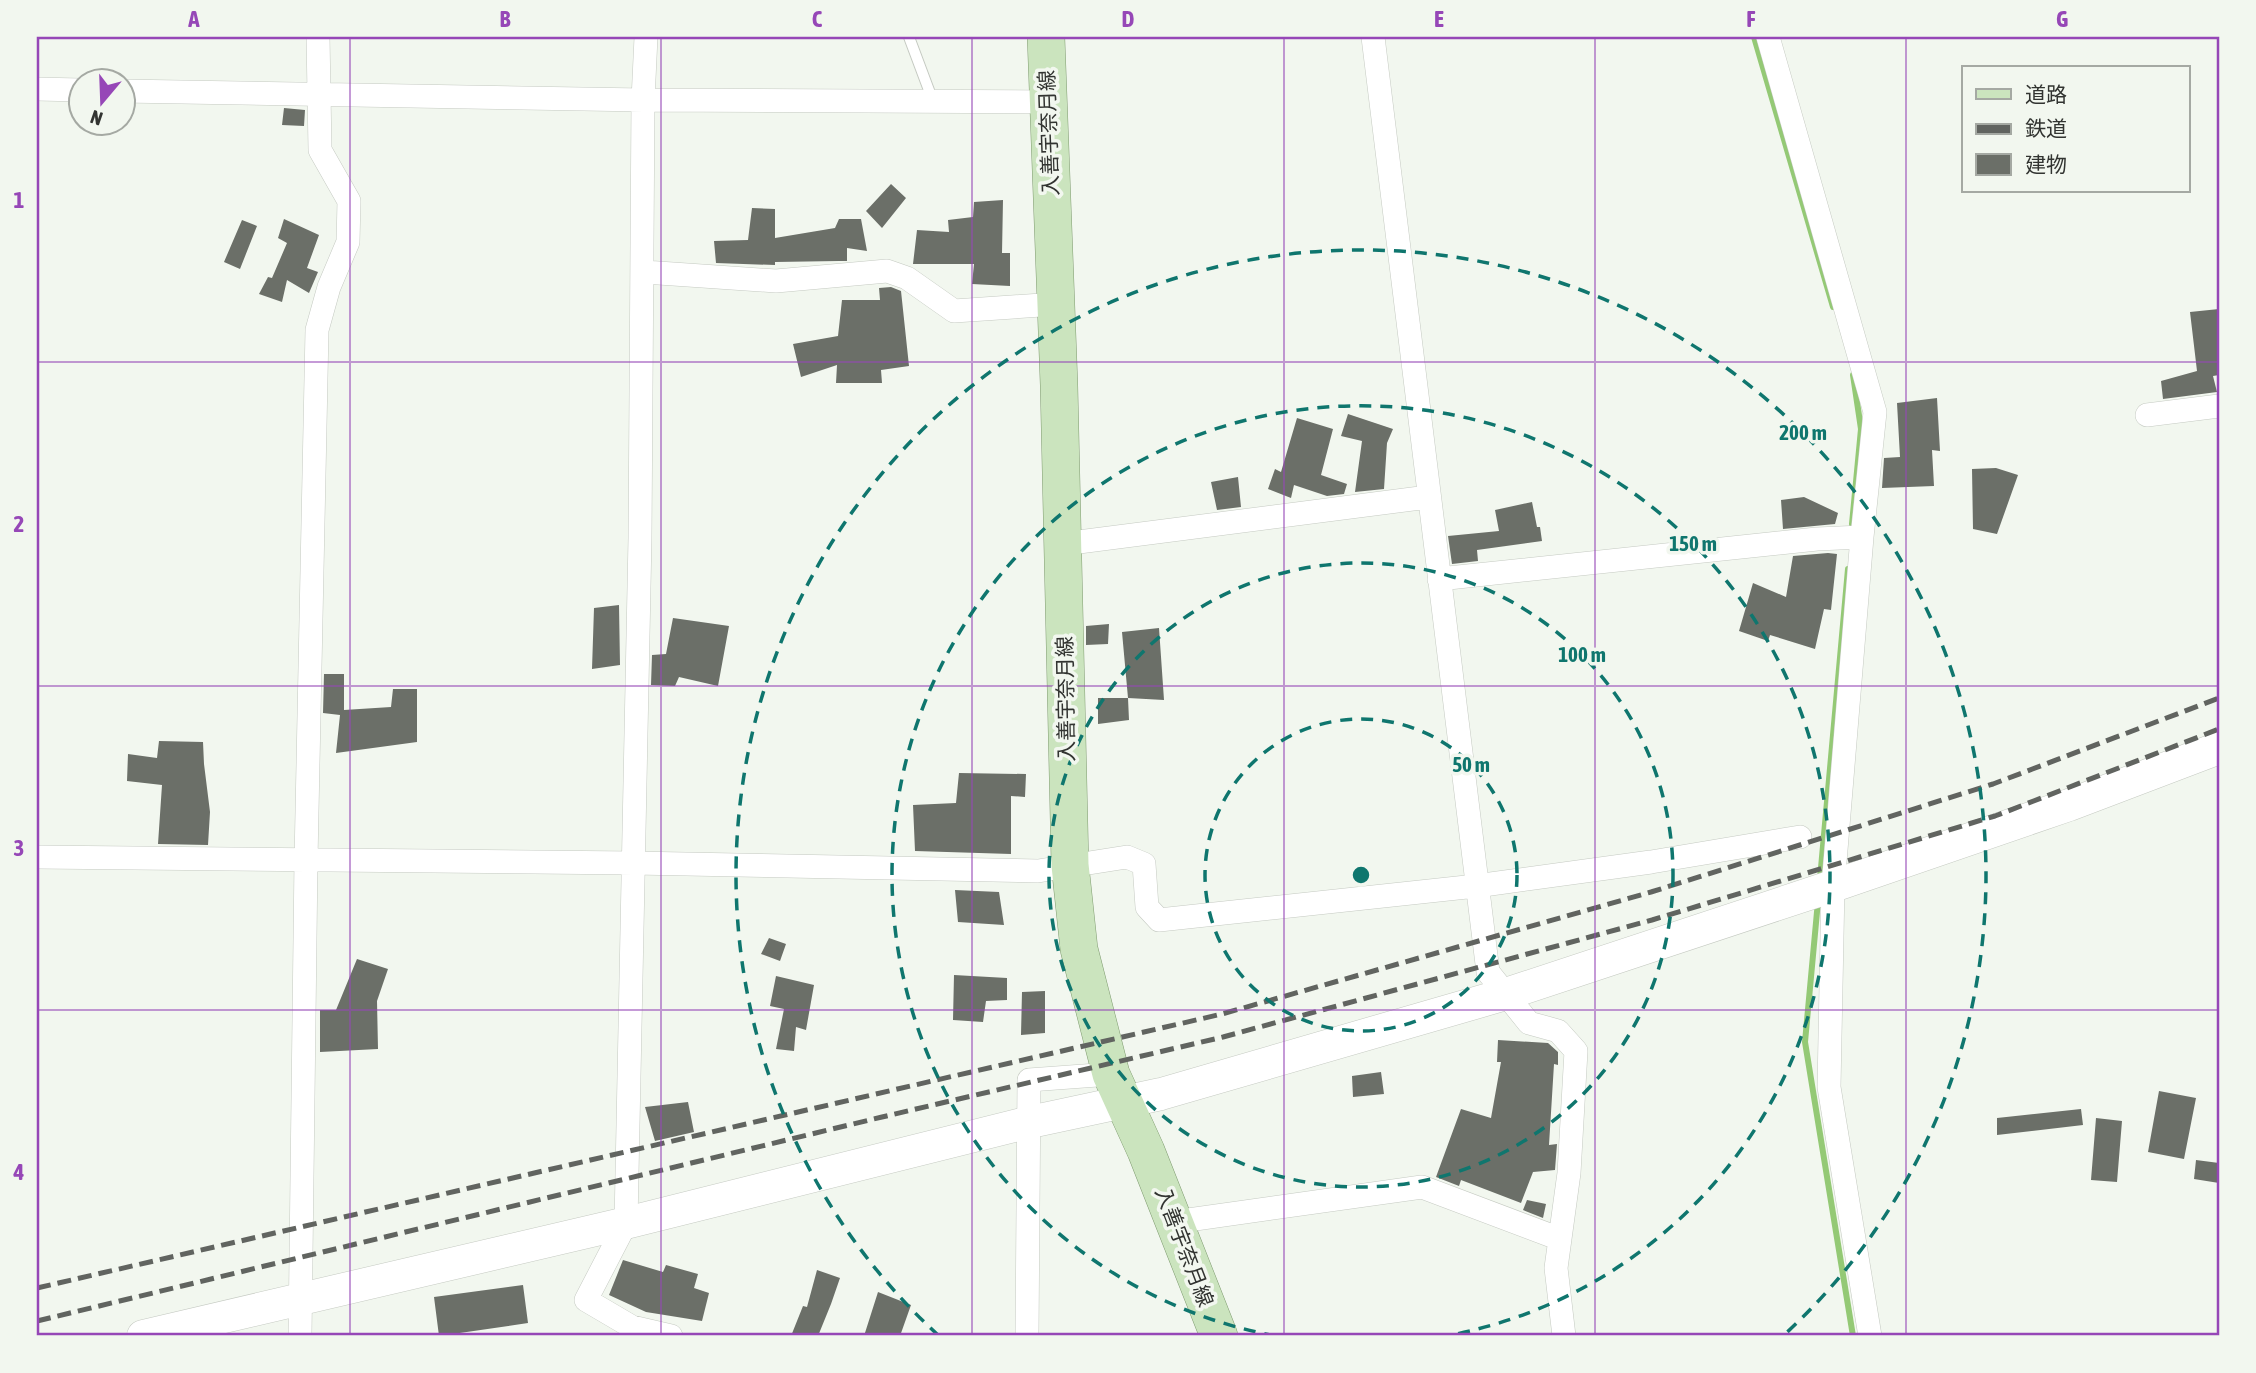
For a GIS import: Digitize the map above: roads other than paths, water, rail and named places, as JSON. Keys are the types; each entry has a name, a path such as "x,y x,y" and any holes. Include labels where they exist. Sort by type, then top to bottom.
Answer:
{"main road":[{"name":"入善宇奈月線","path":"1046,37 1063,544 1070,865 1079,949 1118,1089 1219,1336"}],"street":[{"path":"300,1336 317,330 329,287 348,242 349,201 320,150 318,37"},
{"path":"646,37 626,1223 586,1300 632,1332 671,1336"},
{"path":"1373,37 1488,972 1529,1023 1558,1031 1576,1051 1569,1173 1556,1268 1564,1336"},
{"path":"1768,37 1875,411 1833,886 1829,1087 1870,1336"},
{"path":"37,89 66,90"},
{"path":"136,91 643,100 1048,102"},
{"path":"643,272 776,281 887,271 907,278 954,312 1056,304"},
{"path":"2147,415 2219,406"},
{"path":"1063,544 1428,497"},
{"path":"1439,579 1817,539 1862,537"},
{"path":"142,1336 626,1223 1030,1122 1118,1089 1506,994 2069,805 2219,748"},
{"path":"37,858 634,863 1038,871 1127,857 1144,864 1147,907 1159,920 1476,886 1651,862 1800,837"},
{"path":"1027,1336 1029,1080 1118,1089"},
{"path":"1174,1222 1422,1187 1560,1239"}],"lane":[{"path":"909,37 933,101"}],"waterway":[{"path":"1754,37 1833,307"},
{"path":"1852,524 1861,429 1853,375"},
{"path":"1820,879 1848,569"},
{"path":"1818,901 1805,1042 1853,1336"}],"railway":[{"path":"37,1288 1222,1014 1651,892 1993,784 2219,698"},
{"path":"37,1321 1223,1037 1652,920 1995,816 2219,729"}]}
